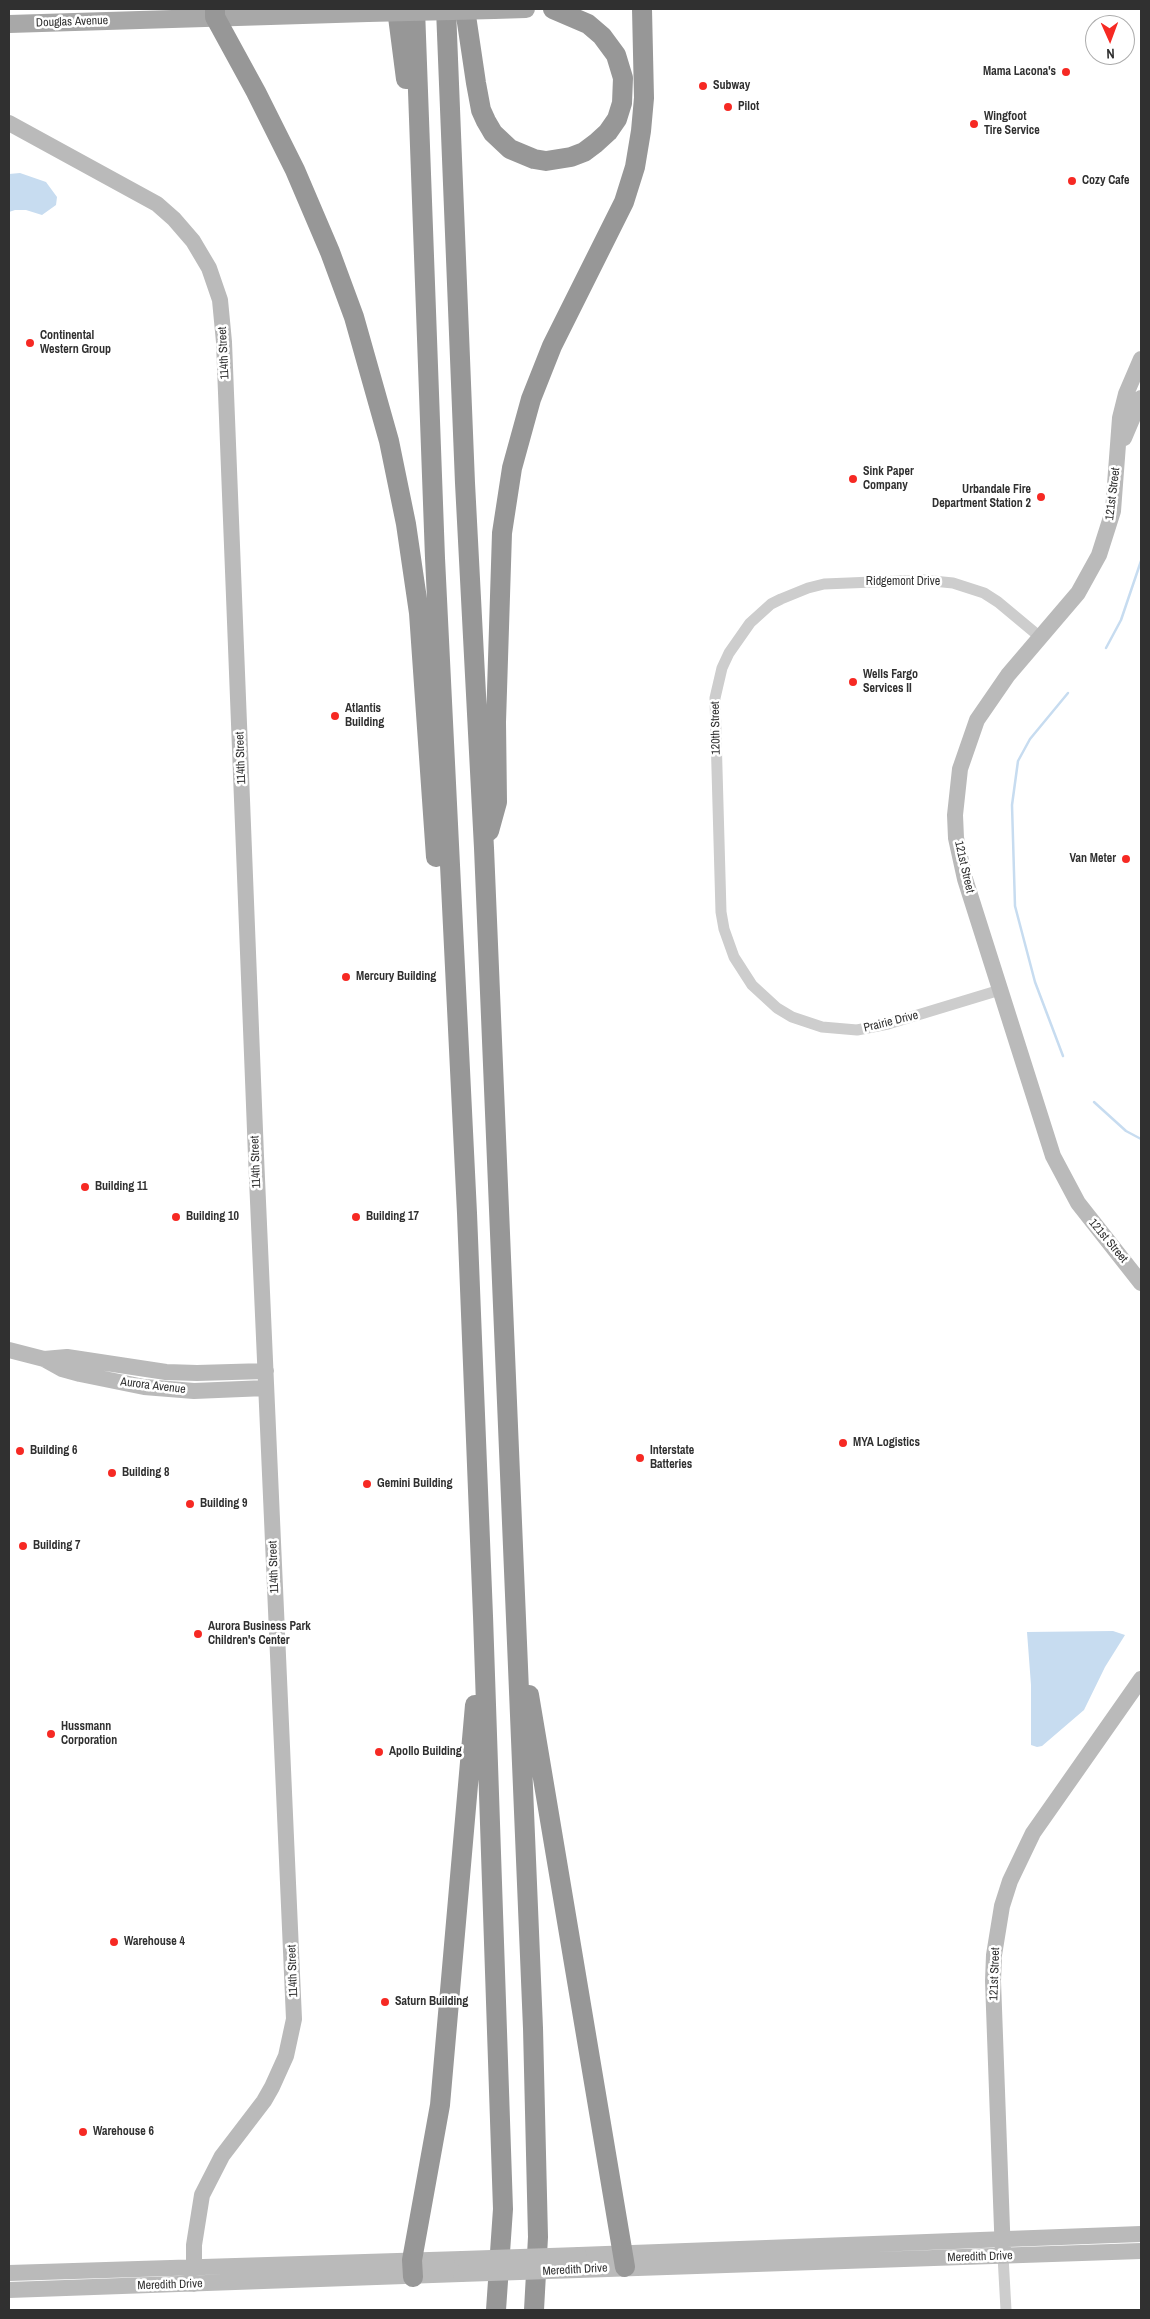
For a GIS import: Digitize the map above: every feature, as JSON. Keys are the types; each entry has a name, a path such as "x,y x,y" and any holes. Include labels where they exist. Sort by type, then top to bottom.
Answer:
{"highway":[{"path":"397,9 425,243"},
{"path":"415,9 435,558 467,1213 483,1616 503,2209 496,2310"},
{"path":"446,9 465,474 484,848 536,2144 538,2237 534,2310"},
{"path":"465,9 481,110 486,121 493,133 510,149 534,159 546,161 571,157 584,152 596,143 608,132 617,119 622,103 623,78 616,55 602,36 588,24 553,9"},
{"path":"484,848 497,802 496,722 502,533 512,468 531,399 552,346 616,220 635,167 642,131 644,98 642,9"},
{"path":"215,13 295,170 330,252 357,326 397,476 419,613 448,1061 467,1213"},
{"path":"515,1611 625,2260"},
{"path":"412,2269 440,2104 483,1616"}],"main road":[{"name":"Douglas Avenue","path":"9,24 215,13 526,9"}],"street":[{"name":"114th Street","path":"9,123 157,204 174,219 197,247 209,268 220,300 224,342 266,1388 294,2020 286,2056 272,2087 222,2156 202,2195 196,2221 193,2268 194,2284"},
{"name":"121st Street","path":"1141,359 1126,394 1120,418 1113,510 1099,555 1078,593 995,691 977,720 966,747 956,793 955,815 960,860 1044,1132 1060,1172 1092,1223 1141,1283"},
{"name":"121st Street","path":"1117,456 1141,398"},
{"name":"Ridgemont Drive","path":"839,583 923,580 953,583 984,593 998,602 1040,637"},
{"name":"120th Street","path":"721,912 715,698 722,668 738,638 750,623 771,604 808,588 839,583"},
{"name":"Prairie Drive","path":"721,912 724,929 734,957 752,986 777,1008 792,1017 822,1027 848,1030 874,1028 1000,990"},
{"name":"Aurora Avenue","path":"9,1350 44,1359 62,1369 80,1374 144,1386 194,1391 266,1388"},
{"name":"Aurora Avenue","path":"44,1359 67,1356 166,1372 197,1374 266,1371"},
{"name":"121st Street","path":"1006,2310 993,1981 994,1955 1002,1906 1010,1881 1033,1833 1141,1679"},
{"name":"Meredith Drive","path":"9,2290 194,2284 412,2269 625,2260 1002,2239 1141,2234"},
{"name":"Meredith Drive","path":"625,2260 1003,2256 1141,2251"},
{"name":"Meredith Drive","path":"9,2273 193,2268 412,2269"}],"water":[{"path":"20,173 46,182 57,197 56,205 42,215 26,210 9,212 9,174"},
{"path":"1113,1631 1125,1635 1105,1667 1084,1710 1042,1746 1031,1745 1031,1685 1027,1632"}],"waterway":[{"path":"1106,648 1121,620 1141,561"},
{"path":"1063,1056 1035,982 1015,906 1012,805 1018,761 1030,739 1068,693"},
{"path":"1094,1102 1126,1131 1141,1139"}],"place":[{"name":"Mama Lacona's","path":"1066,72"},
{"name":"Subway","path":"703,86"},
{"name":"Pilot","path":"728,107"},
{"name":"Wingfoot Tire Service","path":"974,124"},
{"name":"Cozy Cafe","path":"1072,181"},
{"name":"Continental Western Group","path":"30,343"},
{"name":"Sink Paper Company","path":"853,479"},
{"name":"Urbandale Fire Department Station 2","path":"1041,497"},
{"name":"Wells Fargo Services II","path":"853,682"},
{"name":"Atlantis Building","path":"335,716"},
{"name":"Van Meter","path":"1126,859"},
{"name":"Mercury Building","path":"346,977"},
{"name":"Building 11","path":"85,1187"},
{"name":"Building 10","path":"176,1217"},
{"name":"Building 17","path":"356,1217"},
{"name":"MYA Logistics","path":"843,1443"},
{"name":"Building 6","path":"20,1451"},
{"name":"Interstate Batteries","path":"640,1458"},
{"name":"Building 8","path":"112,1473"},
{"name":"Gemini Building","path":"367,1484"},
{"name":"Building 9","path":"190,1504"},
{"name":"Building 7","path":"23,1546"},
{"name":"Aurora Business Park Children's Center","path":"198,1634"},
{"name":"Hussmann Corporation","path":"51,1734"},
{"name":"Apollo Building","path":"379,1752"},
{"name":"Warehouse 4","path":"114,1942"},
{"name":"Saturn Building","path":"385,2002"},
{"name":"Warehouse 6","path":"83,2132"}]}
